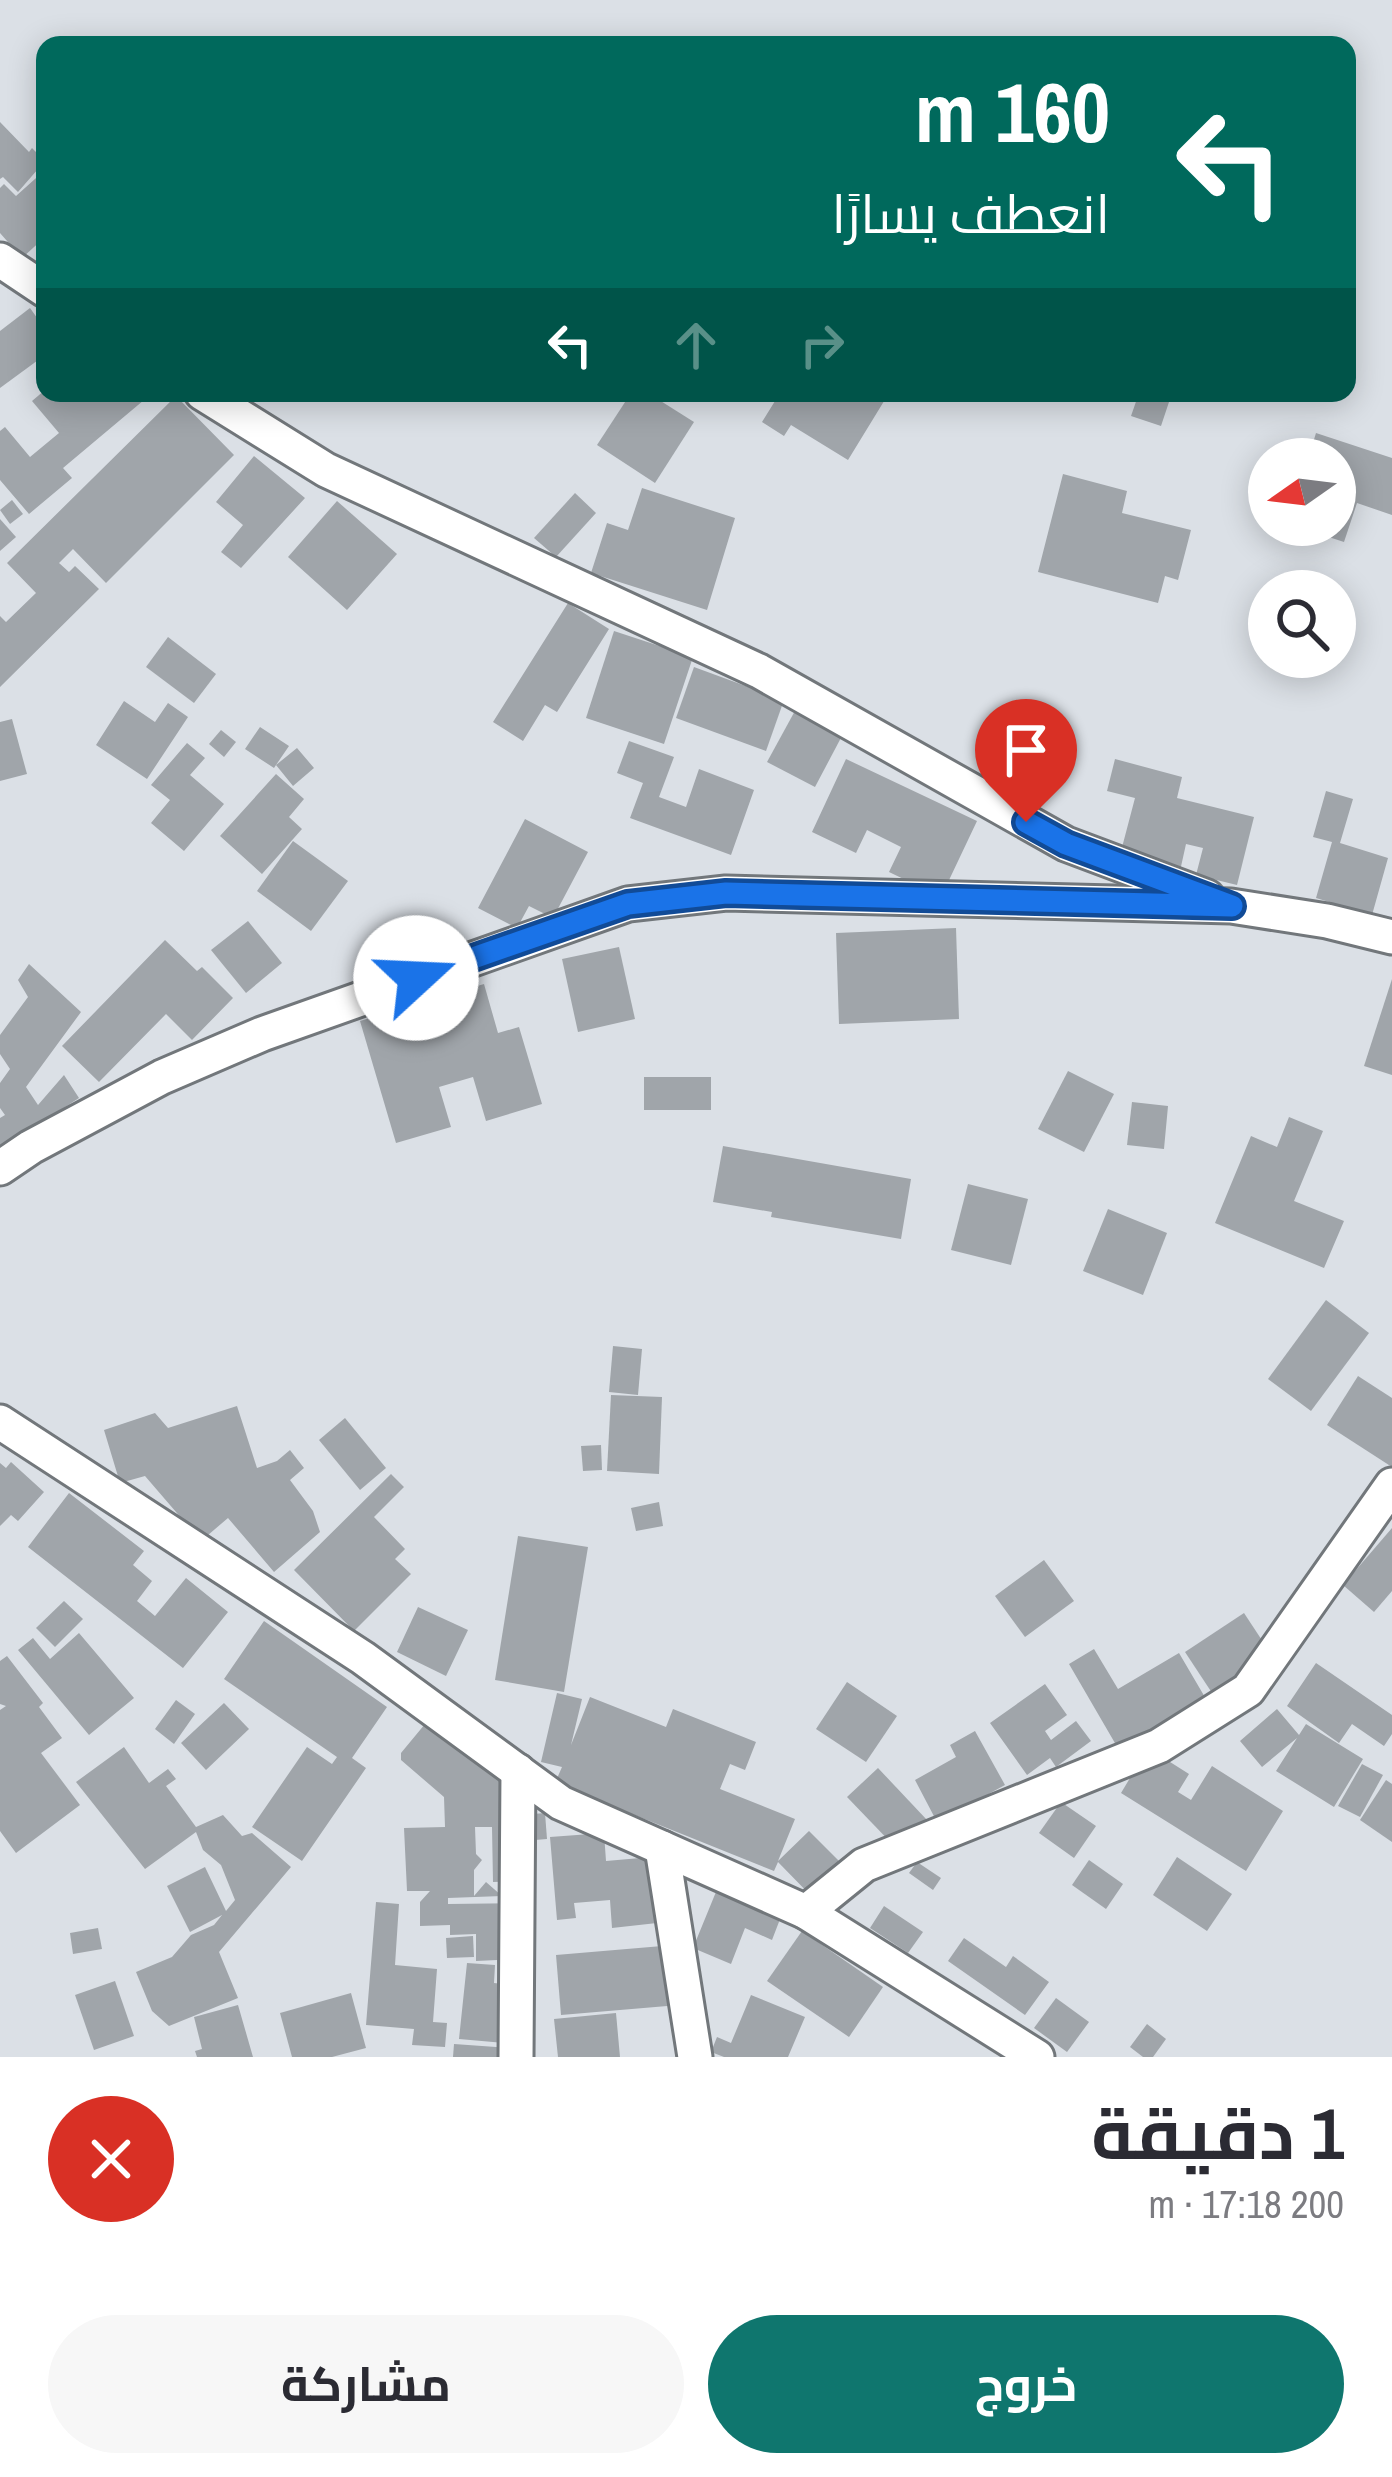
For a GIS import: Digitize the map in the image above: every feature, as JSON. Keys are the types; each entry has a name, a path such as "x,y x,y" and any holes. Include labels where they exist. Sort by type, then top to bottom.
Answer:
{"street":[{"path":"0,260 36,284"},
{"path":"216,402 326,470 758,671 1066,844 1232,906"},
{"path":"0,1168 162,1077 262,1034 628,904 726,893 1232,906 1392,937"},
{"path":"0,1422 363,1658 561,1803 806,1912 1037,2057"},
{"path":"806,1912 864,1865 1159,1746 1248,1690 1392,1485"},
{"path":"516,2057 518,1772"},
{"path":"662,1848 695,2057"}],"building":[{"path":"0,122 29,152 32,148 36,152 36,171 18,192 0,179"},
{"path":"36,178 36,245 22,258 0,233 0,188 4,184 16,196"},
{"path":"30,308 36,316 36,362 0,388 0,331"},
{"path":"32,401 142,402 63,468 72,478 29,514 0,480 0,431 5,427 30,457 59,433"},
{"path":"170,402 182,402 234,455 106,583 73,549 59,563 69,572 75,566 99,589 0,687 0,616 6,622 36,593 7,563"},
{"path":"625,402 662,402 694,422 655,483 597,445"},
{"path":"774,402 883,402 848,460 791,425 784,436 762,422"},
{"path":"1136,402 1169,402 1161,426 1131,416"},
{"path":"1356,446 1392,458 1392,515 1357,503"},
{"path":"254,456 305,498 241,568 221,552 243,525 216,502"},
{"path":"1063,474 1127,491 1122,513 1191,530 1178,580 1165,576 1158,603 1038,572"},
{"path":"642,488 735,518 707,610 591,573 607,523 628,530"},
{"path":"575,493 596,513 556,557 534,538"},
{"path":"12,500 23,514 10,524 0,510"},
{"path":"337,501 397,554 347,610 288,557"},
{"path":"0,519 16,537 0,551"},
{"path":"568,603 609,629 557,712 545,705 523,741 493,722"},
{"path":"614,631 693,657 664,744 586,718"},
{"path":"168,637 216,674 194,703 146,667"},
{"path":"694,667 784,700 766,751 676,718"},
{"path":"124,701 155,722 168,703 188,717 147,779 96,745"},
{"path":"796,709 843,734 815,787 767,762"},
{"path":"12,719 27,774 0,781 0,722"},
{"path":"260,727 289,746 274,768 245,749"},
{"path":"221,730 236,742 224,757 209,744"},
{"path":"629,741 674,757 659,797 686,807 699,769 754,790 731,855 630,818 643,783 617,773"},
{"path":"187,743 205,758 190,775 224,804 184,851 151,823 170,800 151,785"},
{"path":"297,748 314,768 293,786 276,765"},
{"path":"846,759 977,821 941,897 889,872 901,847 867,830 856,853 812,832"},
{"path":"1115,759 1182,777 1177,798 1254,817 1237,885 1196,875 1203,848 1186,844 1180,871 1120,855 1135,798 1107,791"},
{"path":"276,774 304,799 289,817 302,829 262,874 220,836"},
{"path":"1326,791 1353,799 1340,843 1388,858 1372,915 1316,898 1332,842 1313,837"},
{"path":"525,819 588,852 553,918 529,906 517,928 478,908"},
{"path":"293,841 348,881 311,931 257,891"},
{"path":"248,921 282,963 246,993 211,950"},
{"path":"956,928 959,1019 839,1024 836,933"},
{"path":"165,940 233,998 192,1040 166,1014 99,1082 62,1046"},
{"path":"619,947 635,1019 578,1032 562,959"},
{"path":"29,964 81,1012 26,1087 38,1105 64,1075 79,1098 0,1149 0,1118 5,1115 0,1108 0,1083 10,1069 0,1054 0,1035 28,997 18,980"},
{"path":"1392,979 1392,1075 1364,1066"},
{"path":"484,984 498,1033 519,1027 542,1104 486,1121 473,1077 439,1087 451,1127 396,1143 360,1021"},
{"path":"1068,1071 1114,1094 1084,1152 1038,1129"},
{"path":"644,1077 711,1077 711,1110 644,1110"},
{"path":"1132,1102 1168,1106 1164,1149 1127,1145"},
{"path":"1289,1117 1323,1131 1294,1201 1344,1221 1324,1268 1215,1223 1251,1136 1277,1147"},
{"path":"723,1146 911,1179 901,1239 713,1202"},
{"path":"968,1184 1028,1199 1011,1265 951,1250"},
{"path":"1108,1209 1167,1233 1143,1295 1083,1271"},
{"path":"1326,1300 1369,1333 1311,1411 1268,1379"},
{"path":"613,1346 642,1349 638,1395 609,1392"},
{"path":"1358,1376 1392,1398 1392,1467 1327,1425"},
{"path":"611,1395 662,1397 659,1474 607,1471"},
{"path":"237,1406 257,1468 290,1450 304,1468 290,1480 313,1511 320,1532 274,1572 228,1518 201,1541 145,1476 120,1483 104,1430 155,1413 168,1428"},
{"path":"345,1418 386,1468 360,1490 319,1440"},
{"path":"601,1445 602,1470 583,1471 581,1446"},
{"path":"11,1462 44,1492 18,1521 11,1515 0,1526 0,1463 6,1468"},
{"path":"391,1474 404,1487 374,1517 405,1549 395,1559 411,1574 354,1631 294,1570"},
{"path":"69,1493 144,1551 133,1565 152,1581 137,1601 155,1616 186,1578 228,1612 183,1668 28,1547"},
{"path":"659,1502 663,1526 636,1531 631,1508"},
{"path":"1392,1528 1392,1591 1374,1612 1343,1585"},
{"path":"518,1536 588,1547 564,1692 495,1680"},
{"path":"1044,1560 1074,1601 1025,1637 995,1596"},
{"path":"64,1601 83,1619 55,1647 36,1628"},
{"path":"418,1607 468,1630 446,1676 397,1652"},
{"path":"1244,1613 1277,1663 1218,1702 1185,1652"},
{"path":"264,1621 387,1707 352,1758 366,1768 302,1861 252,1827 307,1747 332,1764 337,1757 224,1679"},
{"path":"79,1633 134,1698 89,1735 18,1650 33,1638 50,1659"},
{"path":"1094,1649 1118,1689 1179,1653 1206,1699 1119,1750 1069,1664"},
{"path":"7,1656 43,1703 39,1707 62,1738 41,1753 80,1805 16,1853 0,1831 0,1710 6,1706 0,1704 0,1661"},
{"path":"1316,1663 1392,1715 1392,1734 1384,1746 1352,1724 1339,1743 1287,1706"},
{"path":"847,1682 897,1716 866,1762 816,1729"},
{"path":"1045,1684 1067,1715 1045,1731 1051,1740 1076,1721 1091,1741 1056,1767 1050,1758 1027,1775 990,1723"},
{"path":"557,1693 582,1699 571,1745 590,1697 666,1727 673,1709 756,1742 745,1770 730,1764 720,1789 795,1819 778,1861 809,1831 849,1871 818,1903 778,1862 774,1871 555,1783 562,1767 541,1762"},
{"path":"176,1700 195,1714 174,1744 155,1729"},
{"path":"224,1703 249,1729 206,1770 181,1743"},
{"path":"1277,1709 1299,1735 1306,1724 1363,1759 1334,1807 1276,1771 1297,1738 1262,1767 1240,1741"},
{"path":"425,1724 441,1724 501,1776 501,1791 519,1790 522,1881 493,1882 492,1827 475,1827 476,1854 482,1860 474,1870 474,1896 486,1882 502,1896 448,1898 448,1904 528,1903 529,1978 498,1979 497,1960 476,1961 476,1934 450,1935 450,1925 420,1926 420,1902 430,1891 407,1891 404,1828 445,1827 444,1797 401,1760 401,1753"},
{"path":"975,1731 1005,1785 937,1822 915,1780 956,1757 950,1745"},
{"path":"124,1747 149,1783 168,1769 176,1779 166,1786 196,1827 223,1815 242,1836 252,1833 291,1867 219,1952 238,1998 169,2026 152,2011 136,1972 172,1957 191,1935 214,1925 222,1915 190,1932 167,1886 205,1867 226,1911 235,1900 221,1865 203,1850 196,1832 145,1869 76,1782"},
{"path":"1148,1748 1189,1774 1178,1792 1191,1800 1212,1766 1283,1811 1246,1871 1121,1793"},
{"path":"1362,1764 1383,1775 1360,1817 1338,1806"},
{"path":"878,1768 927,1820 897,1849 847,1797"},
{"path":"1386,1780 1392,1784 1392,1842 1360,1820"},
{"path":"1061,1802 1096,1826 1074,1858 1039,1833"},
{"path":"545,1813 547,1839 523,1841 521,1815"},
{"path":"604,1833 606,1861 652,1857 657,1923 612,1928 610,1900 574,1903 576,1918 557,1920 550,1837"},
{"path":"1177,1857 1232,1894 1207,1931 1153,1895"},
{"path":"1089,1860 1123,1884 1106,1909 1072,1885"},
{"path":"917,1862 941,1878 933,1890 909,1873"},
{"path":"718,1887 782,1914 772,1940 745,1928 731,1964 693,1948"},
{"path":"376,1902 399,1904 395,1965 437,1969 433,2022 447,2023 445,2047 412,2045 414,2029 366,2025"},
{"path":"884,1906 923,1932 908,1953 870,1928"},
{"path":"98,1928 102,1949 73,1954 70,1933"},
{"path":"802,1931 883,1987 849,2037 767,1981"},
{"path":"473,1936 474,1957 447,1958 446,1938"},
{"path":"964,1938 1006,1967 1013,1956 1049,1982 1025,2015 948,1961"},
{"path":"674,1945 679,2005 561,2015 556,1955"},
{"path":"467,1963 495,1965 494,1983 532,1987 527,2045 459,2039"},
{"path":"115,1981 134,2036 94,2050 75,1995"},
{"path":"351,1993 366,2048 332,2057 292,2057 280,2013"},
{"path":"751,1995 805,2017 788,2057 724,2057 711,2052 717,2037 731,2043"},
{"path":"1056,1998 1089,2022 1067,2052 1034,2028"},
{"path":"238,2005 253,2057 197,2057 195,2051 202,2049 194,2017"},
{"path":"616,2013 620,2057 558,2057 554,2019"},
{"path":"1147,2024 1166,2039 1153,2057 1143,2057 1130,2047"},
{"path":"454,2044 522,2049 521,2057 453,2057"}],"route":[{"path":"416,978 628,904 726,893 1232,906 1066,844 1026,822"}]}
